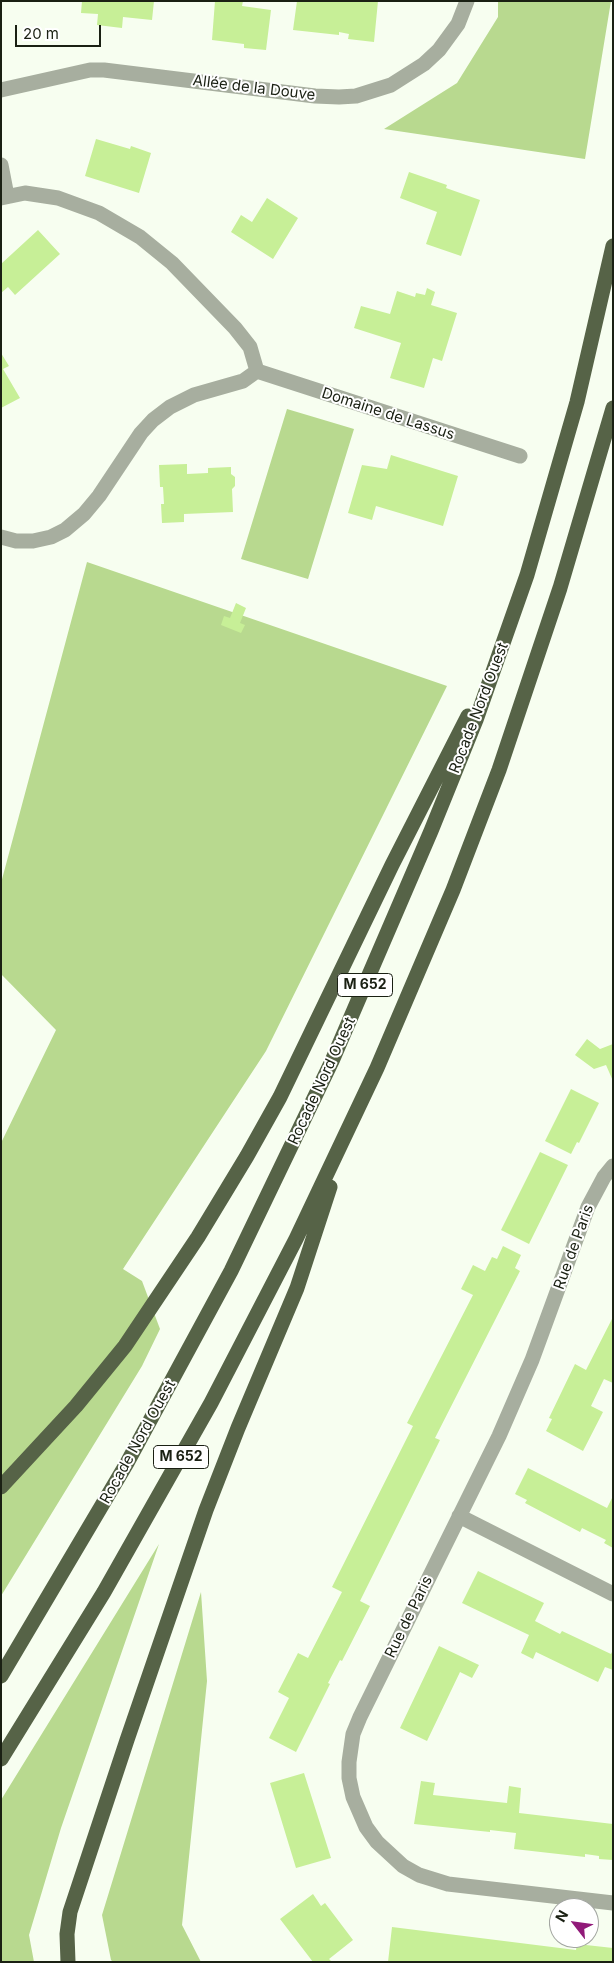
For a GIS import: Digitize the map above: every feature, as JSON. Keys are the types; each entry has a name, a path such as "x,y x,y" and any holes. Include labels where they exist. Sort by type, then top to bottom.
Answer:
{"highway":[{"name":"Rocade Nord Ouest","path":"1,1676 127,1463 184,1359 255,1222 307,1115 431,831 502,651 527,576 559,467 598,315 613,246"},
{"name":"M 652","path":"1,1759 104,1592 211,1403 267,1298 342,1146 449,899 499,770 557,597 613,408"},
{"path":"1,1487 70,1413 125,1346 198,1237 247,1156 280,1097 392,865 502,651"},
{"path":"68,1962 67,1934 70,1912 121,1758 206,1510 308,1259 342,1146"}],"street":[{"name":"Allée de la Douve","path":"1,90 90,70 104,70 315,96 356,96 392,85 424,64 439,50 458,24 467,1"},
{"path":"1,165 4,197 25,193 58,198 99,213 140,237 165,257 235,328 250,347 257,371 243,381 194,395 170,407 153,420 141,433 99,496 84,514 65,530 50,538 33,541 16,541 1,537"},
{"name":"Domaine de Lassus","path":"257,371 520,456"},
{"name":"Rue de Paris","path":"613,1166 604,1177 588,1207 523,1383 499,1436 353,1734 350,1749 350,1778 358,1811 371,1835 389,1855 403,1866 434,1881 613,1903"},
{"path":"459,1516 613,1594"}],"green space":[{"path":"498,1 611,1 585,159 384,129 457,83 498,17"},
{"path":"287,409 354,429 308,579 241,559"},
{"path":"87,562 447,686 266,1051 123,1269 142,1281 160,1329 142,1366 1,1596 1,1143 56,1030 1,974 1,883"},
{"path":"159,1544 61,1828 29,1935 34,1962 1,1962 1,1800"},
{"path":"201,1592 207,1681 182,1925 201,1962 113,1962 102,1915"}],"building":[{"path":"82,1 154,1 152,20 123,17 122,28 97,25 98,14 81,13"},
{"path":"215,1 243,1 242,6 271,10 266,50 244,48 244,44 212,40"},
{"path":"297,1 378,1 374,42 348,39 349,34 339,32 339,35 293,30"},
{"path":"96,139 130,149 131,146 151,153 139,193 85,176"},
{"path":"409,172 447,185 446,188 480,200 461,256 426,244 437,212 400,198"},
{"path":"267,198 298,218 273,259 231,232 241,215 252,222"},
{"path":"38,230 60,254 15,295 8,287 1,293 1,264"},
{"path":"427,288 435,292 431,305 457,313 442,361 433,358 424,388 390,378 401,343 354,328 361,306 390,314 397,291 415,297 416,293 425,295"},
{"path":"1,353 9,366 3,369 20,398 1,408"},
{"path":"391,455 458,476 443,526 376,506 372,520 348,513 362,465 387,469"},
{"path":"187,464 187,474 208,473 208,468 231,467 231,474 235,477 235,486 232,489 233,512 184,514 184,522 162,523 161,504 164,504 163,487 160,487 159,465"},
{"path":"236,603 246,608 240,623 245,625 241,633 221,625 224,616 230,618"},
{"path":"587,1039 600,1049 613,1044 613,1081 606,1065 594,1069 575,1055"},
{"path":"571,1089 599,1103 579,1143 577,1142 571,1154 545,1141"},
{"path":"540,1152 568,1165 529,1244 501,1230"},
{"path":"503,1246 521,1255 515,1268 520,1271 435,1438 440,1440 360,1601 370,1606 342,1661 340,1660 328,1683 330,1684 296,1752 269,1738 289,1698 278,1692 298,1653 308,1658 342,1592 332,1587 413,1426 407,1423 473,1295 461,1289 473,1265 485,1271 492,1257 497,1259"},
{"path":"613,1317 613,1383 604,1379 591,1406 603,1412 583,1451 546,1431 552,1419 549,1418 575,1364 586,1370"},
{"path":"528,1468 607,1508 613,1496 613,1548 604,1543 606,1540 582,1528 580,1532 525,1503 527,1500 515,1494"},
{"path":"478,1571 544,1603 535,1621 560,1634 562,1631 611,1654 613,1650 613,1670 605,1667 598,1682 536,1652 533,1659 521,1653 529,1635 462,1603"},
{"path":"439,1646 479,1665 472,1678 460,1672 427,1741 400,1728"},
{"path":"304,1773 331,1858 296,1868 270,1783"},
{"path":"421,1781 435,1783 433,1795 507,1803 509,1786 521,1788 519,1813 613,1824 613,1860 599,1859 599,1856 585,1854 585,1857 514,1849 516,1833 414,1824"},
{"path":"313,1894 321,1906 325,1903 353,1940 329,1959 332,1962 313,1962 280,1919"},
{"path":"392,1927 549,1948 576,1950 576,1948 599,1948 599,1946 613,1948 613,1962 388,1962"}]}
